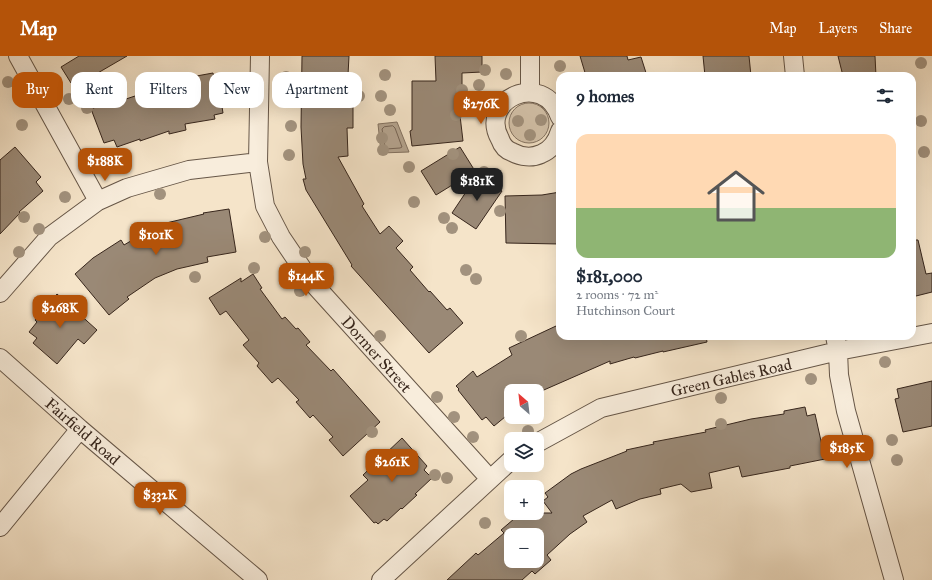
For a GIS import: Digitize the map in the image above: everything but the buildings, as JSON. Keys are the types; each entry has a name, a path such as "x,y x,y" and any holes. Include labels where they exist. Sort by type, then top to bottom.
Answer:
{"street":[{"path":"18,56 98,201"},
{"name":"Dormer Street","path":"260,56 258,162 265,206 281,237 310,280 490,479"},
{"path":"530,56 530,92"},
{"path":"793,56 795,72"},
{"path":"556,107 550,100 540,94 530,92 519,93 502,105 497,114 496,125 497,135 502,144 510,152 520,156 531,157 541,154 550,148 556,141"},
{"path":"0,292 49,237 98,201 127,188 189,170 258,162"},
{"name":"Green Gables Road","path":"916,335 932,333"},
{"name":"Green Gables Road","path":"544,439 600,408 836,344 871,340"},
{"path":"836,344 839,375 846,411 894,580"},
{"name":"Fairfield Road","path":"0,358 80,429 258,580"},
{"path":"0,527 80,429"},
{"path":"381,580 504,466"}],"shaded area":[{"path":"529,103 537,105 543,109 547,115 549,123 547,131 543,137 537,141 529,143 521,141 515,137 511,131 509,123 511,115 515,109 521,105"}],"water":[{"path":"397,122 409,152 381,153 378,124"}]}
